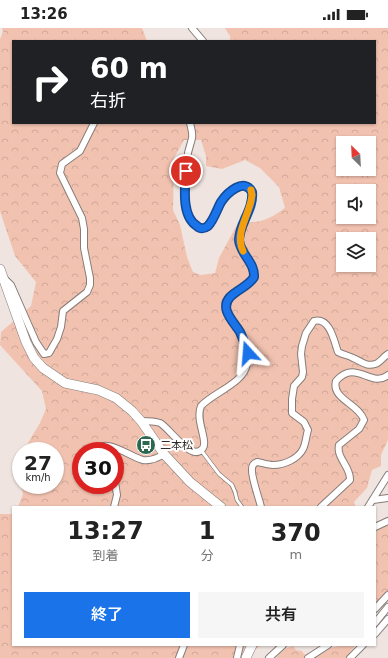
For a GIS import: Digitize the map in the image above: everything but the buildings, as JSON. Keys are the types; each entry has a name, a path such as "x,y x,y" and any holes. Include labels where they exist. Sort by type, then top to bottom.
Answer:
{"street":[{"path":"192,28 202,40"},
{"path":"1,272 11,285 36,342 44,354 49,353 57,339 61,327 63,311 87,292 90,285 84,248 84,229 82,218 60,173 62,164 80,151 94,124"},
{"path":"141,421 160,423 192,452 201,450 204,447 199,419 199,411 201,406 211,397 240,377 247,366 248,353 246,346 241,334 227,312 226,306 227,301 231,296 254,277 253,268 239,240 252,195 248,187 243,185 238,187 229,193 222,201 212,220 206,227 200,228 193,224 188,215 184,195 188,152 192,137 190,124"},
{"path":"1,272 26,342 34,358 43,368 64,383 98,390 108,394 132,412 141,421 164,454 190,482 220,506"},
{"path":"261,506 252,475 253,465 257,462 274,465 281,464 299,455 304,448 308,430 304,422 292,413 292,399 294,386 302,377 303,372 301,354 304,340 306,333 314,321 318,320 329,328 338,352 356,358 361,363 369,365 375,364 388,354"},
{"path":"322,506 350,480 351,476 348,468 339,454 338,448 339,445 359,429 364,420 359,410 337,392 335,388 336,381 345,374 354,371 374,379 379,379 388,375"},
{"path":"124,452 143,460 151,460 164,454"},
{"path":"369,506 388,475"},
{"path":"114,506 117,494"},
{"path":"373,500 388,498"},
{"path":"376,527 388,521"},
{"path":"376,608 388,595"},
{"path":"376,622 388,607"},
{"path":"376,633 388,619"},
{"path":"179,658 184,646"},
{"path":"237,658 240,646"},
{"path":"246,658 252,646"},
{"path":"269,658 282,646"},
{"path":"308,658 326,646"},
{"path":"350,658 362,646"}],"lane":[{"path":"201,450 219,474 232,485 237,500 241,506"}],"green space":[{"path":"2,28 142,28 147,40 12,40 12,124 376,124 376,40 230,40 230,36 225,28 388,28 388,440 381,455 381,466 372,470 367,488 354,502 356,506 18,506 23,494 64,494 64,442 28,442 40,423 46,409 42,391 0,345 1,332 31,306 36,282 15,256 0,211 0,39 3,32","holes":["184,140 201,140 206,156 206,166 222,169 245,160 260,168 279,187 285,208 269,218 258,222 239,221 219,258 215,273 201,275 193,272 187,257 180,225 173,210 174,158"]},
{"path":"12,513 12,646 260,646 245,658 0,658 0,514"},
{"path":"388,525 388,592 376,602 376,530"},
{"path":"293,646 296,650 302,651 304,654 314,657 330,648 339,646 355,646 346,658 276,658 284,649"}],"slow traffic":[{"path":"243,251 239,240 251,201 251,190"}],"place":[{"name":"二本松","path":"146,445"}],"route":[{"path":"186,171 184,195 186,208 193,224 200,228 204,228 209,224 222,201 234,189 243,185 248,187 252,192 249,208 239,240 253,268 254,277 231,296 227,301 226,306 228,315 241,334 248,353"}]}
